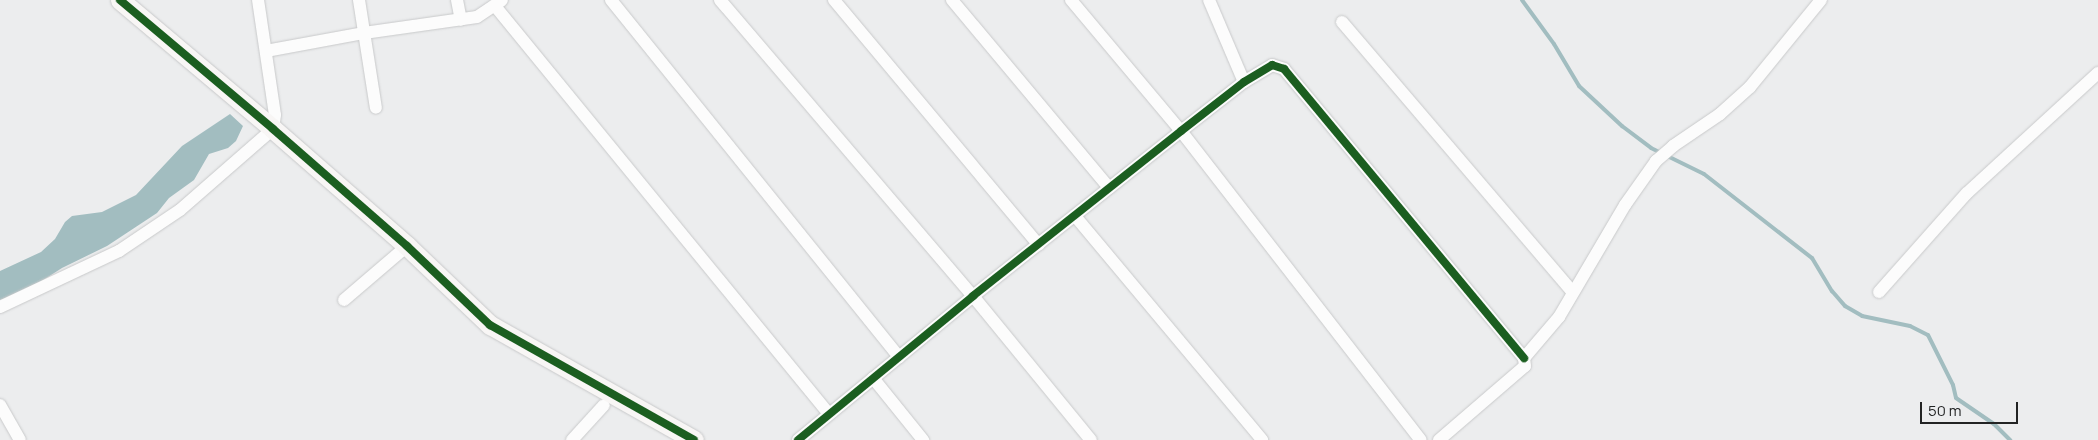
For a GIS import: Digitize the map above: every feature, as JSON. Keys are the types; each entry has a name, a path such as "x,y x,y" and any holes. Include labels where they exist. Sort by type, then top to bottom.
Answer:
{"street":[{"path":"120,0 273,129 407,246 490,326 694,440"},
{"path":"0,307 119,251 180,210 273,129 275,115 258,0"},
{"path":"359,0 376,108"},
{"path":"457,0 461,20"},
{"path":"611,0 899,357"},
{"path":"720,0 973,296 1091,440"},
{"path":"834,0 1039,245"},
{"path":"952,0 1109,188"},
{"path":"1070,0 1181,131 1421,440"},
{"path":"1209,0 1244,82"},
{"path":"1524,358 1559,317 1572,291 1625,205 1656,160 1720,114 1750,87 1821,0"},
{"path":"266,51 364,33 477,17 499,3 829,414"},
{"path":"1342,22 1572,291"},
{"path":"798,440 973,296 1181,131 1244,82 1272,65 1284,69 1524,358 1525,366 1439,440"},
{"path":"1878,292 1967,193 2098,73"},
{"path":"1075,216 1262,440"},
{"path":"344,300 407,246"},
{"path":"873,378 923,440"},
{"path":"0,404 20,440"},
{"path":"572,440 604,404"}],"water":[{"path":"230,114 243,126 236,141 228,148 209,154 194,180 169,198 157,213 107,246 62,268 20,295 0,300 0,271 41,252 55,239 65,222 72,216 102,212 136,195 182,146"}],"waterway":[{"path":"1522,0 1554,44 1579,86 1622,126 1651,148 1704,174 1812,258 1832,291 1845,306 1862,316 1910,326 1928,335 1953,385 1956,398 1994,424 2010,440"}],"cycle path":[{"path":"120,0 273,129 407,246 490,325 694,440"},
{"path":"798,440 973,296 1181,131 1244,82 1272,65 1284,69 1524,358"}]}
